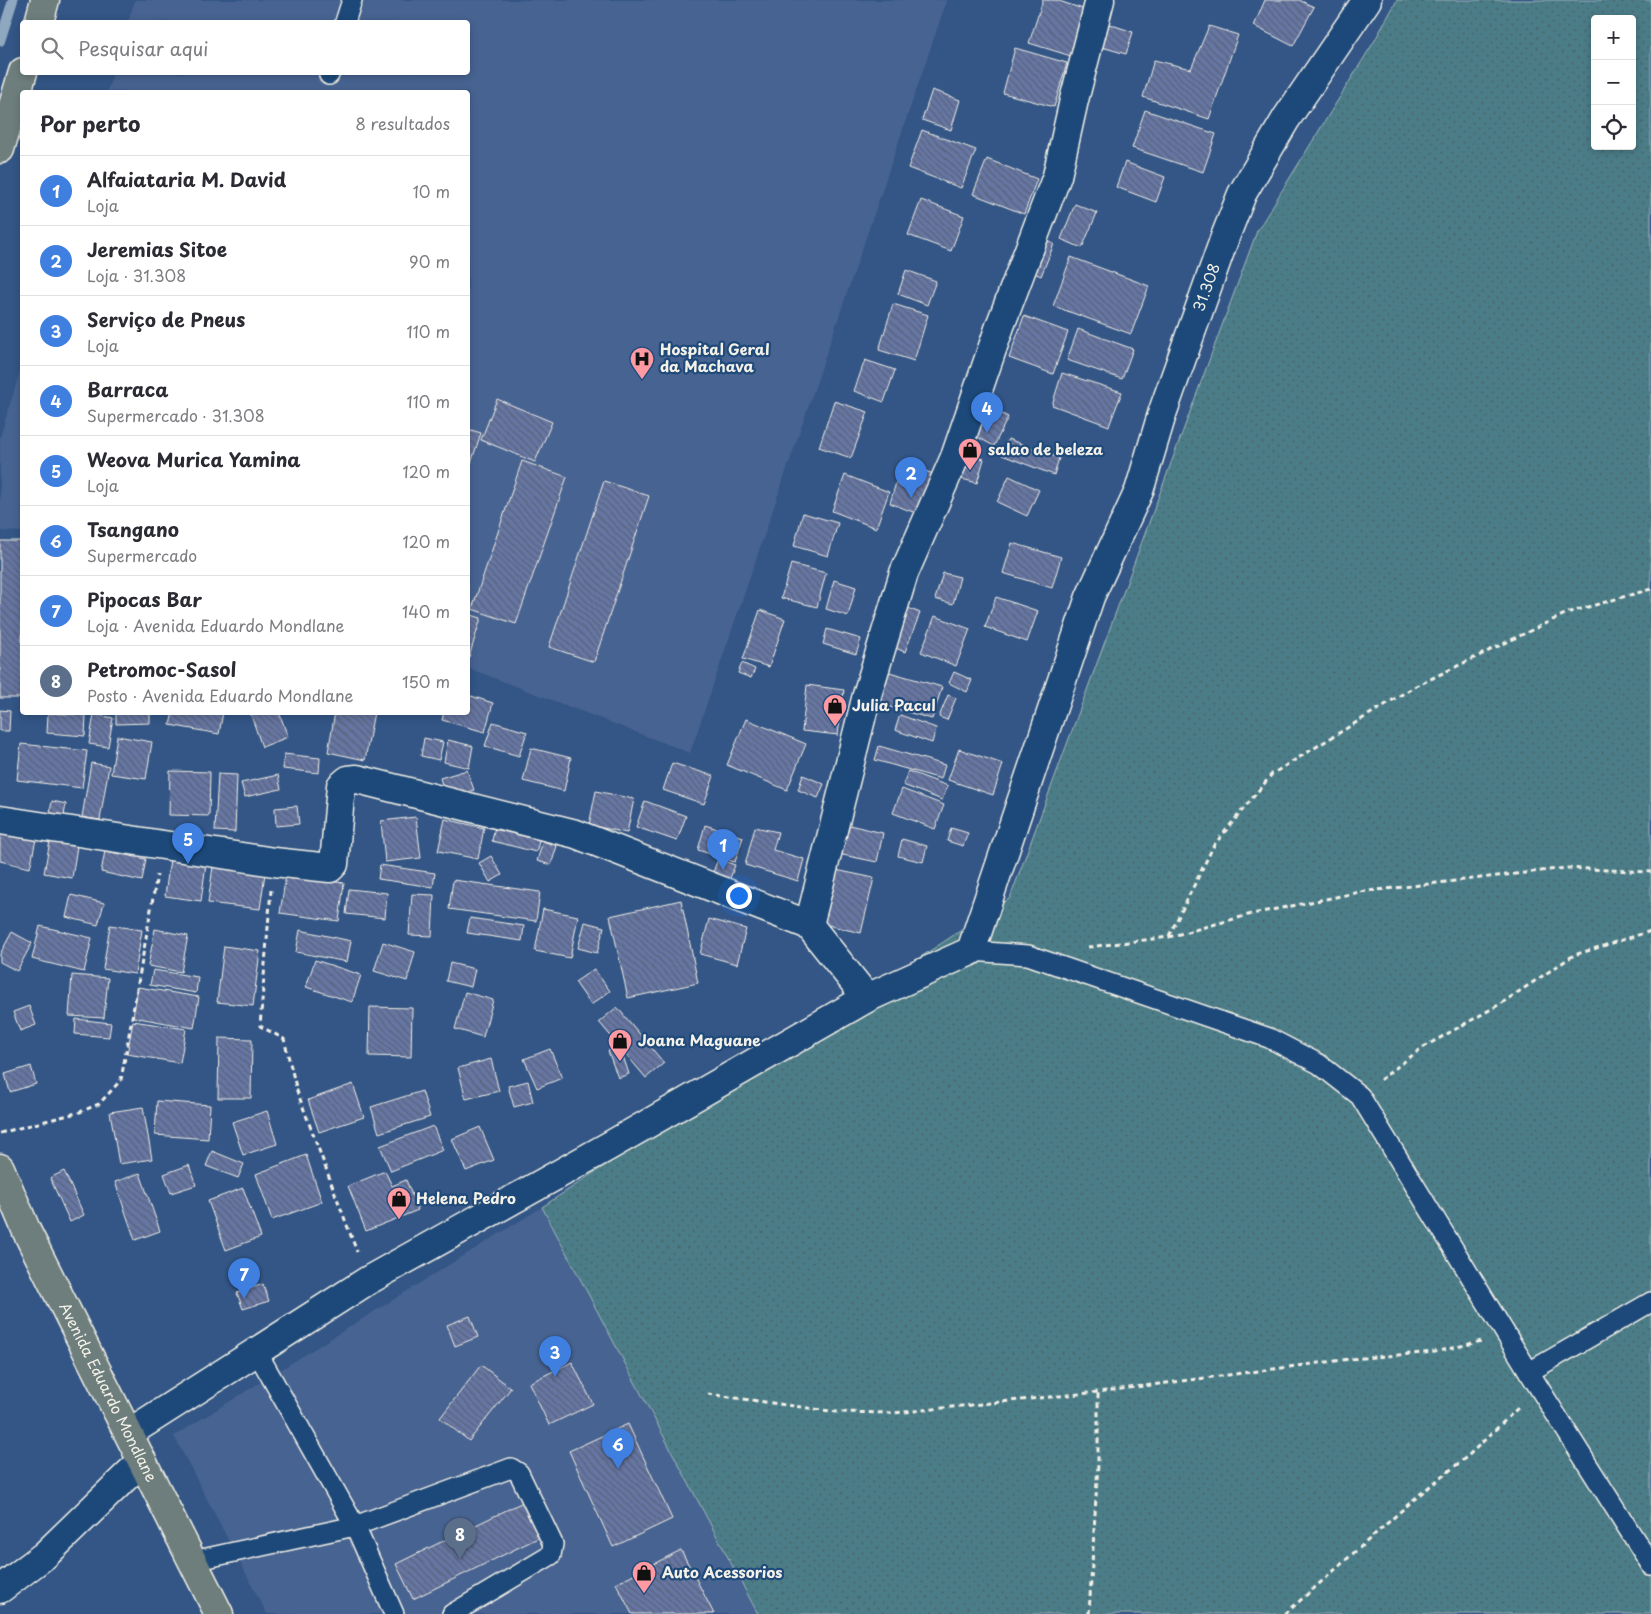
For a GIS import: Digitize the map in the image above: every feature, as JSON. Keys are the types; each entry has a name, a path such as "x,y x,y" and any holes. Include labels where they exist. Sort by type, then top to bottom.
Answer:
{"main road":[{"path":"40,20 46,0"},
{"path":"0,149 22,75"},
{"name":"Avenida Eduardo Mondlane","path":"0,1168 27,1232 219,1614"}],"street":[{"path":"809,925 867,695 904,573 955,457 1000,326 1057,176 1074,100 1100,0"},
{"name":"31.308","path":"971,951 1090,597 1139,491 1163,411 1242,194 1286,119 1368,0"},
{"path":"0,820 274,862 330,868 334,864 342,786 348,780 357,779 576,834 809,925 867,998"},
{"path":"129,1434 367,1281 609,1146 867,998 971,951"},
{"path":"0,1589 45,1555 142,1461"}],"lane":[{"path":"346,20 352,0"},
{"path":"971,951 1028,955 1269,1038 1319,1064 1360,1096 1507,1336 1651,1565"},
{"path":"1534,1379 1651,1302"},
{"path":"258,1352 355,1526 394,1614"},
{"path":"193,1561 355,1526 451,1492 511,1468 519,1473 553,1544 551,1555 452,1614"}],"path":[{"path":"1168,937 1214,845 1272,774 1414,687 1567,613 1651,589"},
{"path":"0,1133 80,1112 99,1104 121,1080 163,845"},
{"path":"274,862 260,1026 284,1039 297,1091 367,1281"},
{"path":"1084,948 1168,937 1252,914 1360,892 1567,868 1651,872"},
{"path":"1360,1096 1422,1048 1502,1003 1574,955 1651,932"},
{"path":"708,1394 837,1412 894,1413 1098,1392 1350,1359 1435,1352 1507,1336"},
{"path":"1285,1614 1419,1494 1469,1455 1534,1379"},
{"path":"1089,1614 1098,1464 1098,1392"}],"shaded area":[{"name":"Hospital Geral da Machava","path":"135,0 947,0 690,753 470,669 470,90 108,90 112,75 470,75 470,20 129,20"},
{"path":"20,372 20,532 0,531 0,437"},
{"path":"542,1207 758,1614 267,1614 174,1436"}],"green space":[{"path":"1397,0 1651,0 1651,1614 758,1614 542,1207 1010,898 1257,231 1375,40"}],"building":[{"path":"1043,0 1056,0 1086,10 1071,56 1029,43"},
{"path":"1265,0 1299,0 1314,7 1293,46 1254,26"},
{"path":"1103,22 1133,32 1126,54 1095,45"},
{"path":"1209,26 1238,35 1209,119 1143,97 1154,60 1191,69"},
{"path":"1015,48 1067,63 1054,107 1003,93"},
{"path":"932,90 960,100 951,130 922,120"},
{"path":"1145,110 1216,134 1203,172 1132,148"},
{"path":"922,130 976,150 961,188 908,168"},
{"path":"987,159 1037,179 1024,214 973,194"},
{"path":"1125,162 1165,177 1156,202 1116,187"},
{"path":"921,200 964,216 951,251 908,235"},
{"path":"1075,204 1097,213 1082,248 1061,239"},
{"path":"1040,237 1054,244 1041,276 1026,269"},
{"path":"1071,257 1149,286 1131,334 1053,306"},
{"path":"906,270 936,281 927,305 898,294"},
{"path":"893,304 928,315 914,361 879,350"},
{"path":"1024,316 1068,332 1053,374 1009,358"},
{"path":"1078,329 1133,349 1122,379 1067,360"},
{"path":"865,360 895,370 884,402 854,391"},
{"path":"1062,373 1122,392 1109,426 1052,405"},
{"path":"497,399 552,422 535,462 481,440"},
{"path":"834,401 868,412 851,458 819,447"},
{"path":"986,406 1008,417 994,446 972,434"},
{"path":"470,430 481,433 470,466"},
{"path":"1008,439 1059,458 1054,475 1002,455"},
{"path":"965,453 984,459 977,483 958,478"},
{"path":"522,461 567,477 516,624 472,609"},
{"path":"902,462 941,477 926,517 890,503"},
{"path":"845,475 889,492 876,528 832,511"},
{"path":"1009,476 1039,490 1027,516 997,502"},
{"path":"604,481 649,496 594,662 549,647"},
{"path":"803,513 838,523 828,556 794,546"},
{"path":"0,541 20,541 20,698 0,698"},
{"path":"1012,543 1061,557 1052,588 1003,573"},
{"path":"791,564 826,573 817,607 781,598"},
{"path":"943,573 960,577 953,604 935,599"},
{"path":"834,580 856,587 848,616 826,609"},
{"path":"996,597 1038,611 1027,642 985,627"},
{"path":"908,608 920,613 905,652 893,647"},
{"path":"760,610 785,619 769,667 743,659"},
{"path":"470,615 481,618 470,654"},
{"path":"935,616 970,629 956,666 921,652"},
{"path":"827,629 861,639 856,654 823,644"},
{"path":"742,663 755,669 751,678 738,673"},
{"path":"886,671 942,687 932,719 876,703"},
{"path":"954,672 972,680 967,692 949,683"},
{"path":"807,685 844,690 838,735 802,731"},
{"path":"948,695 956,698 947,720 939,717"},
{"path":"470,696 493,703 485,732 442,720 443,715 470,715"},
{"path":"0,710 10,711 9,731 0,731"},
{"path":"48,715 86,715 85,736 47,733"},
{"path":"94,715 113,718 108,747 89,744"},
{"path":"116,715 150,715 150,723 116,724"},
{"path":"172,715 222,715 219,734 170,725"},
{"path":"251,715 280,715 288,737 262,747"},
{"path":"334,715 373,715 365,760 328,752"},
{"path":"900,715 936,728 932,743 895,730"},
{"path":"746,719 806,744 787,790 727,765"},
{"path":"493,722 527,732 519,756 485,746"},
{"path":"117,736 152,742 146,779 111,774"},
{"path":"424,738 443,742 439,760 421,756"},
{"path":"448,740 473,746 469,768 444,762"},
{"path":"21,744 87,751 82,788 17,780"},
{"path":"879,746 945,765 941,779 875,760"},
{"path":"531,748 571,758 564,791 523,781"},
{"path":"959,749 1003,764 993,795 948,780"},
{"path":"284,754 320,758 319,773 283,769"},
{"path":"91,763 109,766 100,820 82,817"},
{"path":"672,763 714,776 704,804 663,790"},
{"path":"467,770 474,790 446,798 440,778"},
{"path":"170,771 210,772 209,816 169,815"},
{"path":"908,771 948,786 942,800 903,785"},
{"path":"218,774 237,775 235,832 215,831"},
{"path":"278,775 281,789 245,797 241,783"},
{"path":"803,775 824,784 818,798 798,790"},
{"path":"902,789 944,805 935,829 893,813"},
{"path":"596,791 634,799 627,833 589,825"},
{"path":"52,801 66,804 63,821 49,818"},
{"path":"645,801 686,816 677,841 636,827"},
{"path":"297,806 299,824 276,826 275,808"},
{"path":"416,817 421,858 385,862 381,821"},
{"path":"445,819 484,828 478,859 438,851"},
{"path":"845,824 883,833 877,862 838,854"},
{"path":"0,825 37,834 30,868 0,861"},
{"path":"705,825 743,837 735,862 698,850"},
{"path":"495,826 540,838 536,852 492,841"},
{"path":"755,827 778,832 773,850 804,859 798,881 745,865"},
{"path":"951,828 968,833 963,846 947,841"},
{"path":"902,839 927,846 923,862 898,856"},
{"path":"50,841 77,846 72,878 44,873"},
{"path":"543,841 557,846 551,865 537,861"},
{"path":"105,851 146,859 142,881 101,872"},
{"path":"171,851 207,856 201,901 165,896"},
{"path":"491,856 502,875 490,882 479,863"},
{"path":"214,859 266,866 260,909 208,903"},
{"path":"718,859 735,865 729,881 712,875"},
{"path":"380,865 435,873 433,887 378,879"},
{"path":"831,869 874,878 861,933 819,923"},
{"path":"286,875 344,883 339,921 280,913"},
{"path":"453,880 540,892 536,921 449,909"},
{"path":"349,889 387,893 385,918 346,914"},
{"path":"412,894 434,895 432,936 409,935"},
{"path":"71,895 104,903 98,925 66,917"},
{"path":"681,900 698,983 628,998 610,916"},
{"path":"543,909 578,916 570,958 535,951"},
{"path":"470,918 524,926 522,941 467,933"},
{"path":"709,919 746,929 737,964 700,954"},
{"path":"585,922 604,927 597,953 578,948"},
{"path":"110,925 142,930 135,974 103,969"},
{"path":"40,926 92,938 84,972 32,959"},
{"path":"155,929 188,936 181,972 148,966"},
{"path":"300,930 351,941 347,962 296,952"},
{"path":"12,932 32,943 17,971 0,962 0,954"},
{"path":"383,942 415,952 407,981 374,971"},
{"path":"224,946 260,951 253,1006 217,1002"},
{"path":"315,960 361,975 352,1002 306,987"},
{"path":"450,963 475,969 471,987 446,981"},
{"path":"594,969 610,991 591,1005 575,982"},
{"path":"153,970 198,977 196,993 150,985"},
{"path":"72,975 108,978 104,1018 69,1016"},
{"path":"138,987 199,997 194,1028 133,1017"},
{"path":"465,992 493,1000 483,1037 455,1029"},
{"path":"29,1006 36,1025 20,1031 13,1012"},
{"path":"370,1007 412,1008 411,1057 369,1056"},
{"path":"617,1007 664,1063 646,1078 599,1022"},
{"path":"76,1019 111,1023 109,1037 75,1034"},
{"path":"133,1021 186,1029 180,1063 127,1054"},
{"path":"219,1038 252,1039 251,1098 218,1098"},
{"path":"620,1047 629,1074 618,1078 608,1051"},
{"path":"550,1049 562,1078 537,1088 524,1059"},
{"path":"491,1059 499,1091 466,1099 458,1068"},
{"path":"31,1066 36,1084 10,1092 5,1074"},
{"path":"528,1081 533,1102 514,1107 508,1086"},
{"path":"353,1084 364,1117 319,1132 308,1100"},
{"path":"422,1091 430,1117 379,1133 371,1107"},
{"path":"157,1101 210,1105 208,1139 155,1135"},
{"path":"143,1107 152,1159 119,1164 110,1112"},
{"path":"267,1111 277,1144 243,1155 232,1122"},
{"path":"433,1126 443,1150 391,1171 380,1146"},
{"path":"480,1127 494,1160 466,1171 452,1139"},
{"path":"212,1151 244,1164 238,1178 206,1166"},
{"path":"306,1155 322,1202 272,1220 256,1174"},
{"path":"189,1165 196,1185 171,1193 164,1174"},
{"path":"64,1171 84,1215 70,1222 50,1178"},
{"path":"385,1171 392,1186 406,1180 418,1210 366,1231 348,1186"},
{"path":"140,1173 160,1231 135,1240 115,1182"},
{"path":"243,1188 261,1237 226,1250 208,1201"},
{"path":"263,1284 269,1301 243,1309 237,1293"},
{"path":"470,1316 478,1337 455,1346 447,1325"},
{"path":"572,1362 593,1404 549,1425 529,1383"},
{"path":"481,1365 511,1388 469,1441 440,1418"},
{"path":"628,1424 672,1519 613,1547 569,1451"},
{"path":"523,1502 540,1537 413,1599 396,1564"},
{"path":"681,1550 714,1614 632,1614 616,1583"}],"waterway":[{"path":"0,41 13,0"}],"place":[{"name":"Hospital Geral da Machava","path":"642,380"},
{"name":"Barraca","path":"987,433"},
{"name":"salao de beleza","path":"970,471"},
{"name":"Jeremias Sitoe","path":"911,498"},
{"name":"Julia Pacul","path":"835,727"},
{"name":"Weova Murica Yamina","path":"188,864"},
{"name":"Alfaiataria M. David","path":"723,870"},
{"name":"Joana Maguane","path":"620,1062"},
{"name":"Helena Pedro","path":"399,1220"},
{"name":"Pipocas Bar","path":"244,1299"},
{"name":"Serviço de Pneus","path":"555,1377"},
{"name":"Tsangano","path":"618,1469"},
{"name":"Petromoc-Sasol","path":"460,1559"},
{"name":"Auto Acessorios","path":"644,1594"}]}
